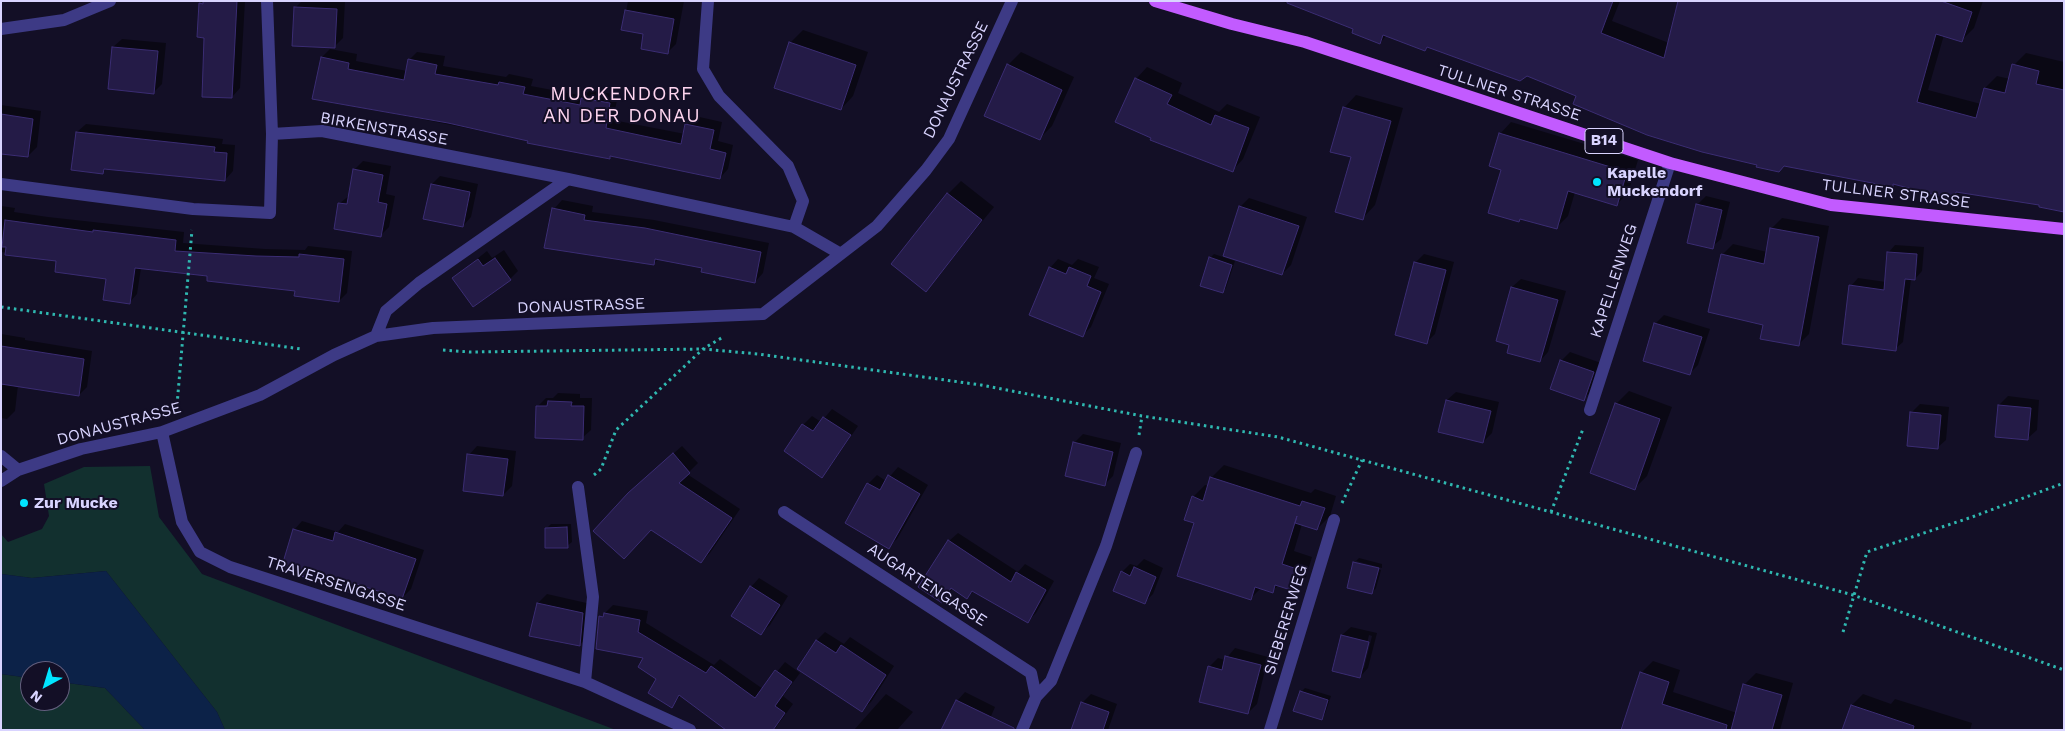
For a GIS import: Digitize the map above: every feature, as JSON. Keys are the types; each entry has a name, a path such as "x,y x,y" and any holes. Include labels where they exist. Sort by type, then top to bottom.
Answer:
{"main road":[{"name":"TULLNER STRASSE","path":"1155,1 1232,24 1305,42 1670,163 1831,205 2064,229"}],"street":[{"path":"1,29 64,20 110,1"},
{"path":"1,184 194,209 270,213 272,134 267,1"},
{"path":"708,1 702,69 719,96 788,166 803,201 794,227"},
{"name":"DONAUSTRASSE","path":"1,481 18,470 81,449 162,432 260,395 334,355 376,336 433,328 763,314 839,253 877,226 926,170 949,139 1012,1"},
{"name":"BIRKENSTRASSE","path":"272,134 322,132 568,179 794,227 839,253"},
{"name":"KAPELLENWEG","path":"1590,410 1670,163"},
{"path":"376,336 386,311 419,283 568,179"},
{"name":"TRAVERSENGASSE","path":"162,432 182,522 200,552 230,567 585,682 690,730"},
{"path":"1022,730 1036,697 1051,681 1081,609 1106,546 1136,453"},
{"path":"1,456 18,470"},
{"path":"578,487 593,597 585,682"},
{"name":"AUGARTENGASSE","path":"784,512 1031,672 1036,697"},
{"name":"SIEBERERWEG","path":"1270,730 1334,520"}],"path":[{"path":"179,426 176,400 194,209"},
{"path":"1,308 181,334 268,344 334,355"},
{"path":"578,487 601,469 616,430 703,349 729,333"},
{"path":"442,350 470,352 703,349 758,354 981,386 1142,416 1278,437 1853,595 2064,670"},
{"path":"1551,512 1590,410"},
{"path":"1334,520 1362,460"},
{"path":"1843,632 1867,552 1972,517 2064,482"}],"green space":[{"path":"150,466 159,517 202,574 616,730 225,730 217,712 106,571 32,578 1,574 1,534 8,542 42,529 49,516 44,484 84,467"},
{"path":"1,674 20,677 20,711 70,711 70,683 105,688 145,730 1,730"}],"water":[{"path":"106,571 217,712 225,730 145,730 105,688 70,683 70,661 20,661 20,677 1,674 1,574 32,578"}],"building":[{"path":"203,1 237,1 232,98 202,97 204,38 197,37 199,3 203,4"},
{"path":"1287,1 1613,1 1601,33 1664,58 1678,1 1941,1 1972,12 1962,42 1936,34 1917,102 1976,118 1984,88 2005,93 2012,64 2039,71 2036,84 2064,90 2064,212 2039,207 2039,205 1956,192 1954,200 1893,184 1893,187 1784,166 1779,172 1756,167 1757,165 1702,152 1647,135 1573,104 1576,96 1527,76 1520,81 1427,47 1425,51 1383,35 1380,44 1352,33 1353,29 1287,3"},
{"path":"294,7 337,9 335,48 292,46"},
{"path":"625,10 674,19 668,54 641,49 643,34 621,30"},
{"path":"789,42 856,65 841,110 774,88"},
{"path":"112,47 158,51 154,94 108,89"},
{"path":"321,57 349,63 348,69 404,80 408,59 437,65 435,74 498,85 499,82 525,87 523,94 580,105 581,98 610,103 606,128 681,144 685,124 714,130 710,149 726,153 720,179 610,156 610,159 527,143 528,141 448,123 312,99"},
{"path":"1007,64 1062,90 1040,140 984,116"},
{"path":"1135,78 1172,95 1167,104 1211,125 1215,115 1249,128 1233,172 1150,140 1151,138 1115,122"},
{"path":"1343,107 1391,121 1363,220 1335,212 1351,157 1330,152"},
{"path":"1,114 33,119 28,157 1,154"},
{"path":"76,132 215,147 214,152 227,153 225,181 104,169 103,174 71,170"},
{"path":"1499,133 1627,172 1617,206 1568,191 1557,229 1520,219 1519,222 1488,213 1501,170 1489,166"},
{"path":"353,169 383,175 378,202 387,204 381,237 334,229 338,203 347,204"},
{"path":"431,184 470,192 463,227 423,219"},
{"path":"947,193 982,220 926,292 891,264"},
{"path":"1696,204 1722,210 1713,249 1687,243"},
{"path":"1239,206 1299,226 1282,275 1223,256"},
{"path":"552,208 585,215 584,220 645,228 761,252 755,283 701,272 702,268 655,259 654,265 544,248"},
{"path":"5,220 93,232 93,230 176,240 175,251 256,256 299,257 299,254 344,259 339,302 294,296 295,291 207,281 207,276 135,268 130,304 103,300 106,279 55,272 56,261 5,255 6,247 2,247"},
{"path":"1770,228 1819,237 1799,346 1760,339 1763,325 1708,312 1721,254 1764,264"},
{"path":"1887,252 1917,254 1915,280 1905,279 1896,351 1842,344 1849,285 1884,290"},
{"path":"1209,257 1232,265 1223,293 1200,286"},
{"path":"495,258 511,280 473,307 452,278 478,259 483,266"},
{"path":"1414,262 1446,270 1427,344 1395,335"},
{"path":"1049,267 1066,274 1069,267 1091,276 1087,286 1101,292 1083,337 1029,315"},
{"path":"1511,287 1558,300 1540,362 1507,353 1509,345 1496,341"},
{"path":"1654,323 1702,337 1690,375 1643,361"},
{"path":"1,346 84,359 79,396 1,384"},
{"path":"1560,360 1594,372 1584,401 1550,389"},
{"path":"1446,400 1491,411 1483,443 1438,432"},
{"path":"548,401 572,402 571,406 584,406 583,440 535,438 536,406 547,406"},
{"path":"1615,403 1660,419 1635,490 1590,473"},
{"path":"1998,405 2031,408 2028,440 1995,437"},
{"path":"1910,412 1941,415 1938,449 1907,446"},
{"path":"823,417 851,435 822,478 784,451 802,424 813,431"},
{"path":"1073,442 1113,452 1105,486 1065,476"},
{"path":"673,453 690,473 679,483 732,518 701,563 651,530 624,559 593,531 628,493"},
{"path":"467,454 508,459 503,496 463,491"},
{"path":"888,475 920,494 889,549 845,523 867,483 880,490"},
{"path":"1210,477 1300,506 1302,501 1325,508 1317,530 1295,523 1297,516 1282,564 1300,570 1294,591 1275,585 1273,593 1255,587 1251,600 1177,576 1194,523 1184,520 1192,496 1203,501"},
{"path":"567,527 568,548 545,548 545,528"},
{"path":"293,529 333,541 335,532 416,559 402,599 357,584 354,594 281,569"},
{"path":"948,540 1011,582 1016,572 1046,590 1028,623 972,591 967,599 951,588 942,603 918,587"},
{"path":"1353,562 1379,568 1372,594 1347,588"},
{"path":"1134,567 1156,577 1145,604 1113,591 1121,571 1130,576"},
{"path":"750,586 780,605 761,635 731,616"},
{"path":"537,603 583,613 580,646 529,636"},
{"path":"604,613 640,620 638,632 706,673 711,666 755,698 775,670 792,682 775,706 785,713 773,730 726,730 679,695 672,708 648,693 656,679 638,667 643,658 596,649 599,616 603,617"},
{"path":"1341,635 1369,642 1360,678 1332,671"},
{"path":"816,640 836,653 841,645 886,675 862,712 797,669"},
{"path":"1225,656 1261,665 1248,714 1199,702 1208,666 1222,670"},
{"path":"1640,672 1669,682 1662,704 1727,725 1726,730 1621,730"},
{"path":"1743,684 1782,695 1772,730 1731,730"},
{"path":"1300,691 1328,700 1322,720 1293,711"},
{"path":"956,700 1014,728 1014,730 941,730"},
{"path":"1081,702 1109,712 1103,730 1071,730"},
{"path":"1851,705 1914,726 1913,730 1842,730"}],"place":[{"name":"Kapelle Muckendorf","path":"1597,182"},
{"name":"Zur Mucke","path":"24,503"}],"district":[{"name":"MUCKENDORF AN DER DONAU","path":"622,105"}]}
